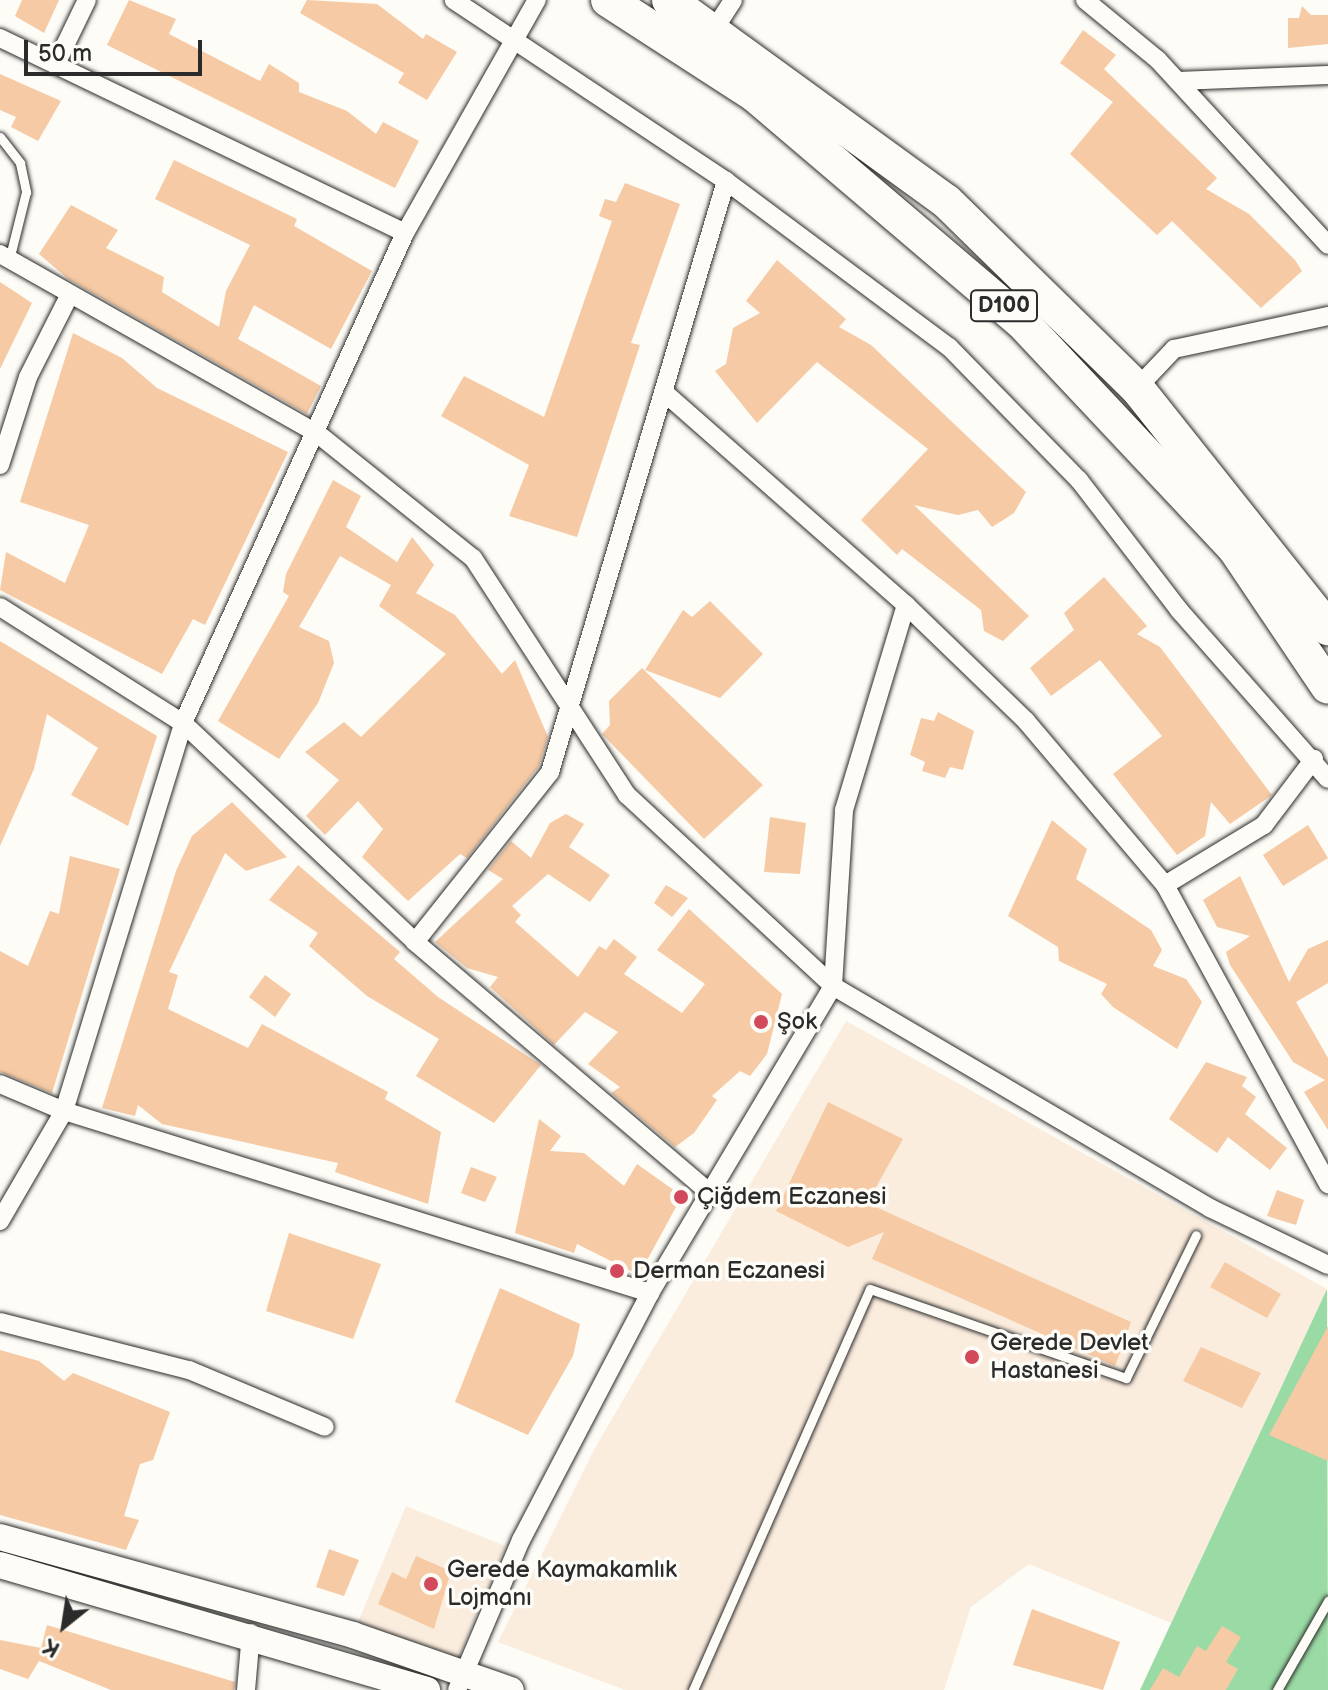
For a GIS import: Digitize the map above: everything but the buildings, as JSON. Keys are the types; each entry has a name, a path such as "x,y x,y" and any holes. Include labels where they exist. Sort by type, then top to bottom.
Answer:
{"highway":[{"name":"D100","path":"608,0 755,95 1021,321 1235,549 1328,687"},
{"name":"D100","path":"669,0 724,14 946,201 1137,388 1328,628"}],"street":[{"path":"56,64 87,0"},
{"path":"454,0 514,36 726,181 949,347 1079,480 1179,610 1314,759 1328,779"},
{"path":"0,1221 64,1111 183,723 318,434 405,233 537,0"},
{"path":"1085,0 1178,81 1328,245"},
{"path":"0,38 405,233"},
{"path":"1178,81 1328,75"},
{"path":"415,942 550,772 666,394 726,181"},
{"path":"4,257 68,298 318,434 473,558 569,716 627,795 833,986 1210,1208 1328,1265"},
{"path":"2,454 28,377 68,298"},
{"path":"1137,388 1174,349 1328,316"},
{"path":"666,394 906,605 1026,721 1165,885 1328,1184"},
{"path":"460,1683 521,1540 650,1293 833,986 844,810 906,605"},
{"path":"0,607 183,723 415,942 711,1194"},
{"path":"1165,885 1264,825 1314,759"},
{"path":"0,1084 64,1111 650,1293"},
{"path":"0,1322 189,1370 325,1427"},
{"path":"0,1537 353,1635 460,1683 511,1690"},
{"path":"0,1565 251,1633 427,1690"},
{"path":"246,1690 251,1633"}],"lane":[{"path":"0,137 20,163 26,192 4,257"},
{"path":"693,1690 870,1289 1126,1378 1196,1235"},
{"path":"1277,1690 1328,1601"}],"shaded area":[{"name":"Gerede Devlet Hastanesi","path":"846,1021 1327,1289 1171,1623 1029,1564 971,1607 944,1690 625,1690 498,1642 596,1446"},
{"name":"Gerede Kaymakamlık Lojmanı","path":"406,1506 505,1546 456,1663 358,1622"}],"green space":[{"path":"1327,1289 1328,1690 1140,1690"}],"place":[{"name":"Şok","path":"761,1022"},
{"name":"Çiğdem Eczanesi","path":"681,1197"},
{"name":"Derman Eczanesi","path":"617,1271"},
{"name":"Gerede Devlet Hastanesi","path":"972,1357"},
{"name":"Gerede Kaymakamlık Lojmanı","path":"431,1584"}]}
